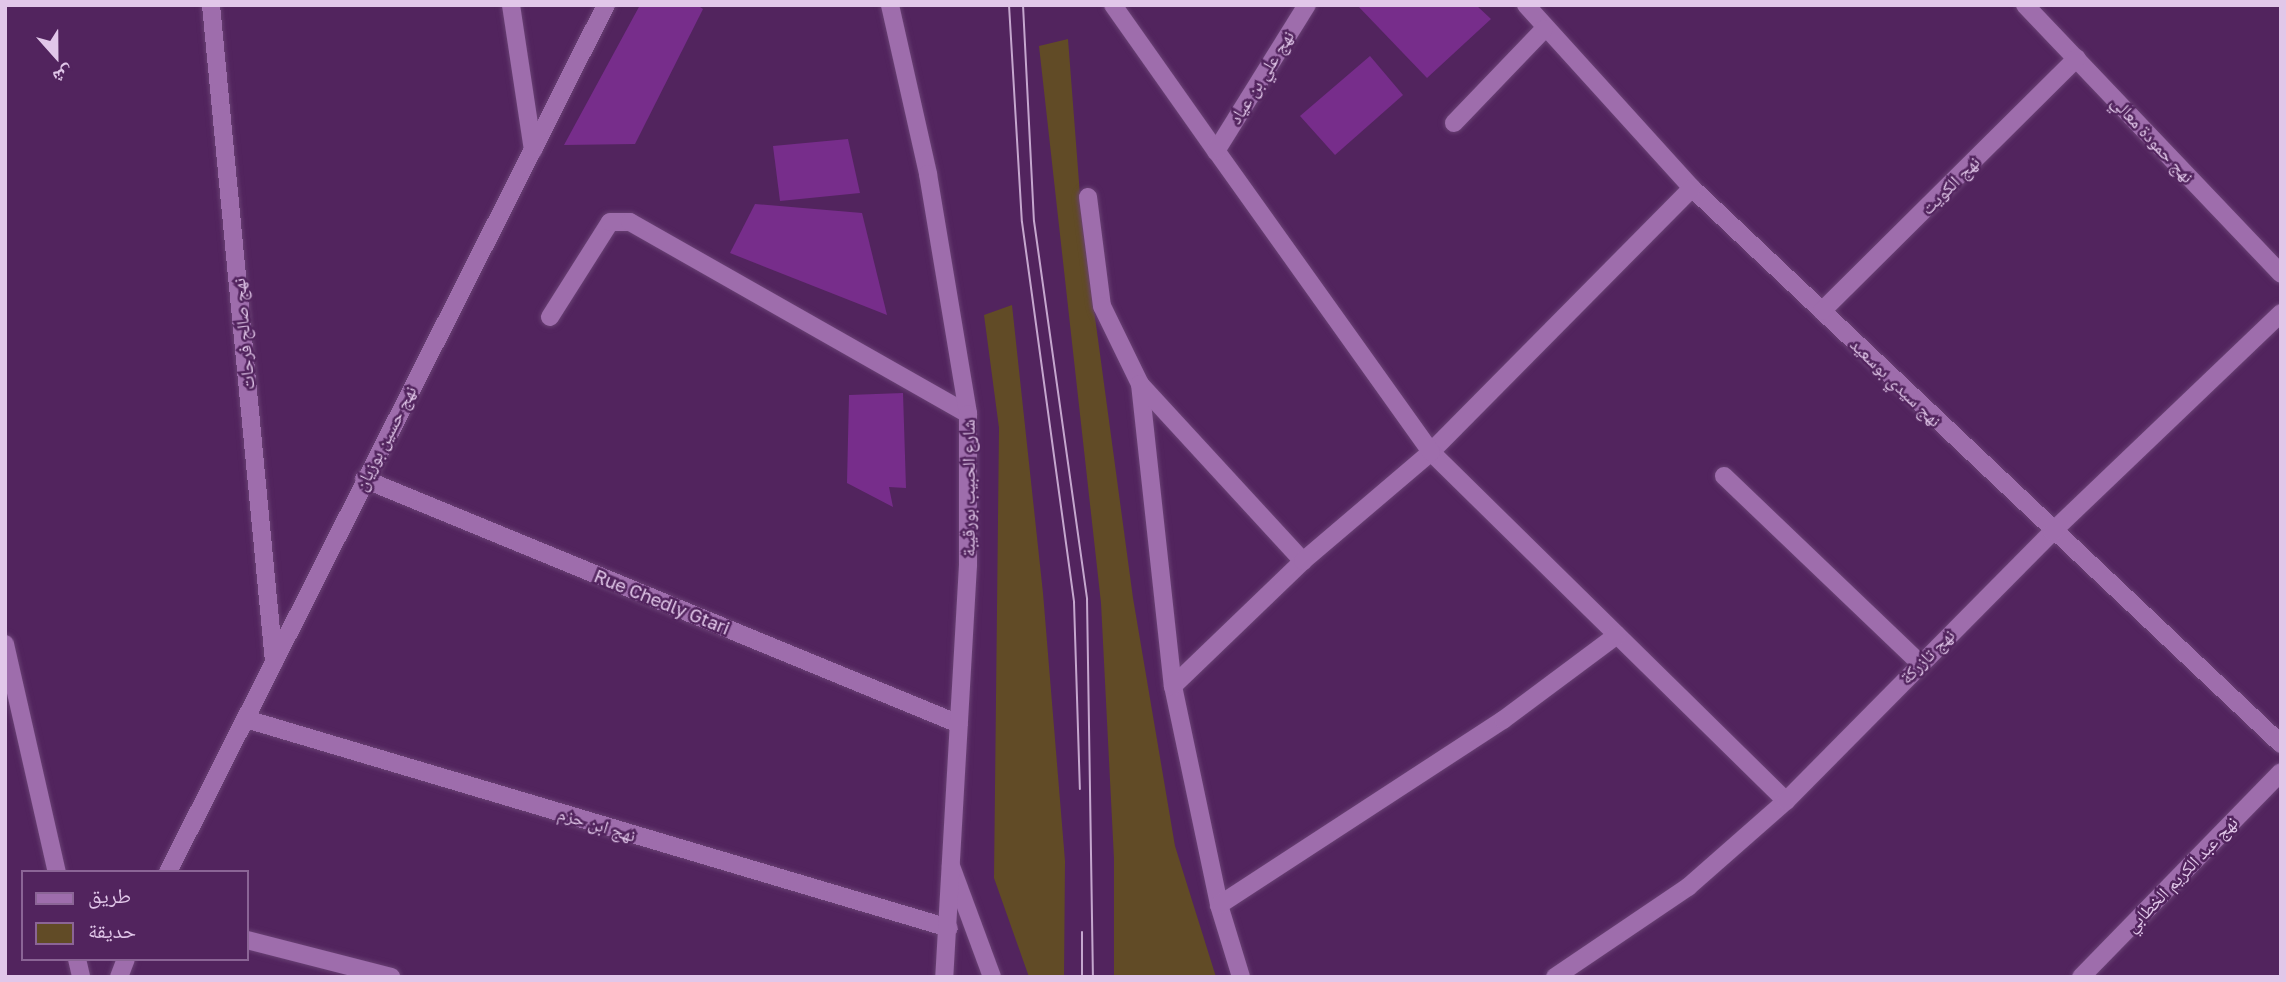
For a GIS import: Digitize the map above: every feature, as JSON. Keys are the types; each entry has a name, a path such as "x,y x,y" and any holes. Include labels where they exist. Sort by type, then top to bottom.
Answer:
{"street":[{"name":"نهج صالح فرحات","path":"211,5 274,662"},
{"path":"510,5 533,150"},
{"name":"نهج حسين بوزيان","path":"169,870 364,479 606,5"},
{"name":"شارع الحبيب بورقيبة","path":"890,5 928,174 968,414 968,565 949,928 944,977"},
{"path":"1113,5 1431,452 1786,802"},
{"name":"نهج علي بن عياد","path":"1216,150 1307,5"},
{"name":"نهج سيدي بوسعيد","path":"1526,5 1544,29 1692,188 2052,532 2281,744"},
{"name":"نهج حمودة معالي","path":"2025,5 2281,274"},
{"path":"1454,123 1544,29"},
{"name":"نهج الكويت","path":"1822,311 2077,58"},
{"path":"1173,686 1303,561 1431,452 1692,188"},
{"path":"1088,197 1102,306 1140,384 1303,561"},
{"path":"550,317 610,222 630,222 968,414"},
{"name":"نهج تازركة","path":"1555,977 1688,887 1786,802 2052,532 2281,313"},
{"path":"1140,384 1173,686 1219,905 1241,977"},
{"path":"1724,476 1920,663"},
{"name":"Rue Chedly Gtari","path":"364,479 959,724"},
{"path":"1219,905 1503,720 1617,635"},
{"path":"5,644 57,870"},
{"name":"نهج ابن حزم","path":"246,719 949,928"},
{"name":"نهج عبد الكريم الخطابي","path":"2092,973 2281,772"},
{"path":"951,866 992,977"},
{"path":"248,940 391,977"},
{"path":"118,977 125,961"}],"green space":[{"path":"1068,39 1082,221 1133,598 1175,846 1216,977 1114,977 1114,859 1101,603 1039,46"},
{"path":"1012,305 1043,593 1065,861 1064,977 1029,977 994,878 999,428 984,315"}],"building":[{"path":"640,5 697,5 703,9 635,144 564,145"},
{"path":"1357,5 1476,5 1491,19 1427,78"},
{"path":"1370,56 1403,95 1335,155 1300,116"},
{"path":"848,139 860,193 780,201 773,146"},
{"path":"755,204 862,213 887,315 730,253"},
{"path":"903,393 906,488 889,487 893,507 847,483 849,395"}],"tram line":[{"path":"1009,5 1022,222 1074,602 1080,789"},
{"path":"1023,5 1034,221 1087,599 1093,977"},
{"path":"1082,932 1082,977"}]}
